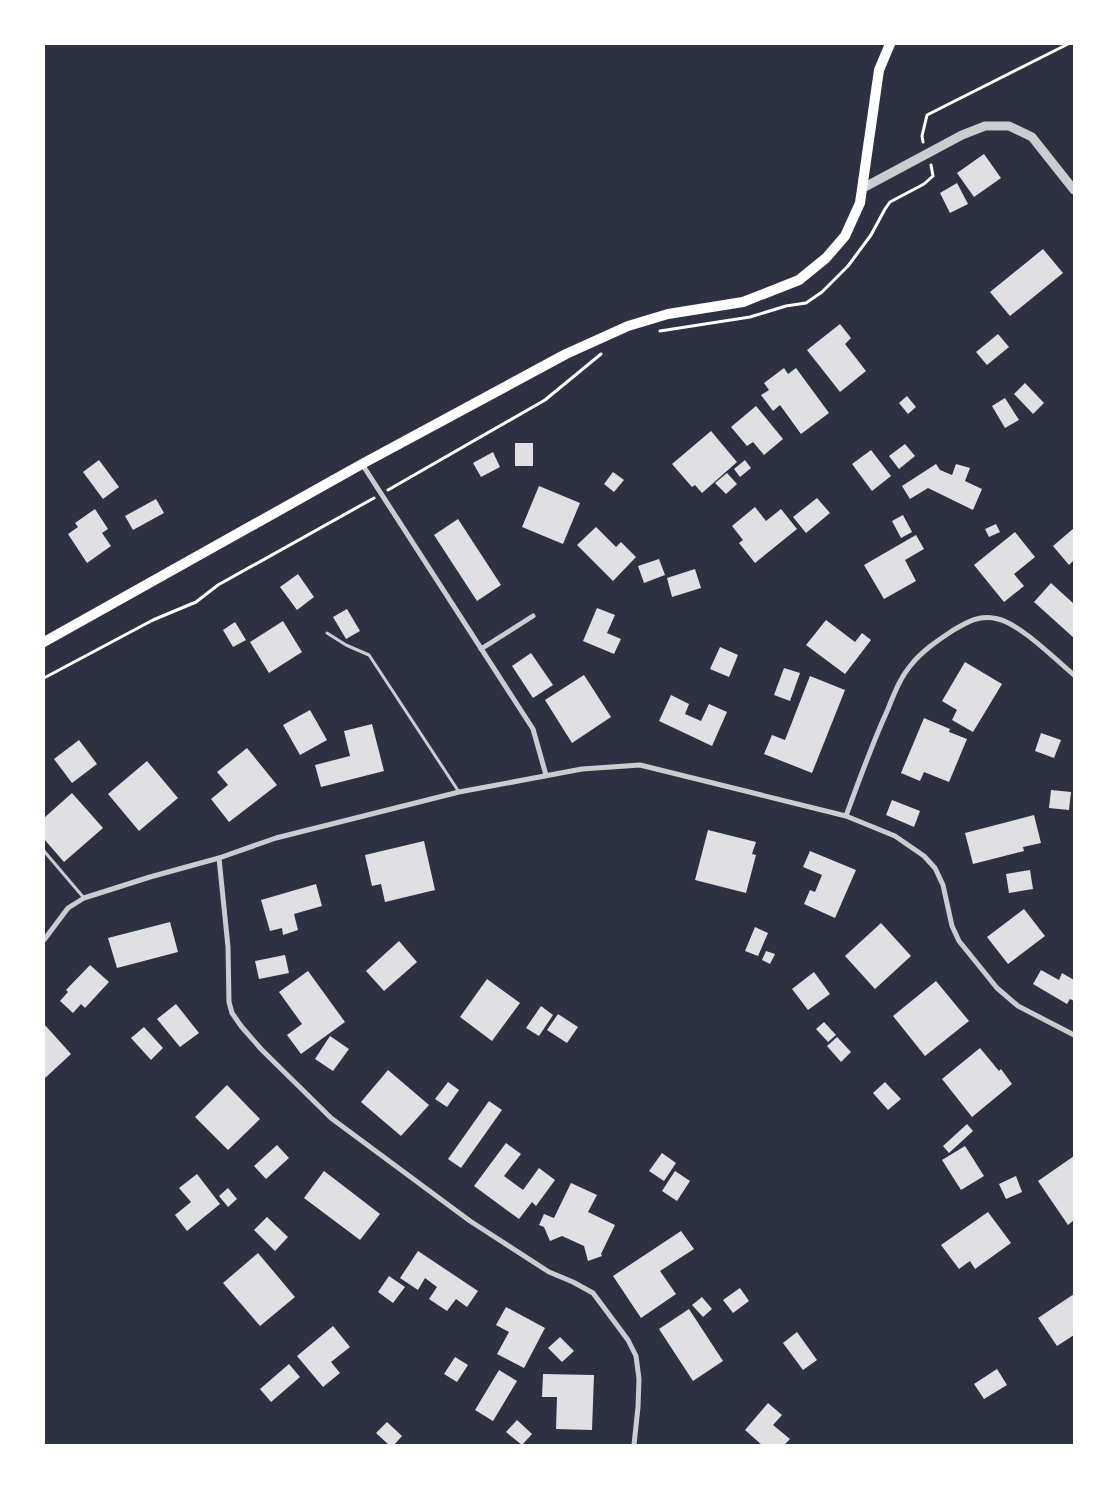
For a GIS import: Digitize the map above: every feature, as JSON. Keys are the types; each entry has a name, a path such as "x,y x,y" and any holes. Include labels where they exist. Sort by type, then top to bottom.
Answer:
{"main road":[{"path":"44,642 362,464 599,338 628,326 668,314 742,302 799,280 826,258 845,236 860,203 879,70 890,44"}],"street":[{"path":"863,188 972,130 985,126 1009,126 1032,138 1074,190"},
{"path":"362,464 533,729 546,776"},
{"path":"481,648 533,616"},
{"path":"846,816 877,732 899,683 910,666 935,642 970,621 984,616 998,619 1013,624 1074,675"},
{"path":"44,940 68,908 84,898 219,858 276,838 459,792 582,769 640,765 846,816 894,836 924,856 935,868 943,885 952,926 959,940 998,988 1018,1006 1074,1035"},
{"path":"219,858 228,947 228,1002 232,1014 261,1049 331,1118 470,1221 549,1272 574,1282 593,1294 628,1340 636,1356 639,1379 634,1445"}],"lane":[{"path":"327,633 346,645 369,655 459,792"},
{"path":"44,851 84,898"}],"path":[{"path":"655,332 750,317 786,306 806,303 822,292 836,280 860,251 890,202 924,184 934,176 922,136 927,115 1068,44"},
{"path":"44,678 153,620 196,602 218,585 545,400 603,352"}],"building":[{"path":"984,154 1001,178 974,197 957,173"},
{"path":"957,183 968,204 950,213 940,193"},
{"path":"1043,249 1063,273 1010,316 990,292"},
{"path":"840,324 851,338 845,344 866,371 840,392 807,350"},
{"path":"998,334 1009,347 987,365 976,352"},
{"path":"784,368 788,374 796,368 829,413 801,434 780,405 773,411 761,395 769,390 764,383"},
{"path":"1025,383 1044,403 1033,414 1014,394"},
{"path":"907,396 916,407 908,414 899,403"},
{"path":"1005,398 1019,420 1005,428 992,406"},
{"path":"756,406 783,439 764,455 753,442 747,446 731,427"},
{"path":"711,431 737,462 702,493 695,485 692,487 672,464"},
{"path":"515,443 533,443 533,466 515,466"},
{"path":"905,444 915,456 899,469 889,456"},
{"path":"871,450 891,476 872,491 852,464"},
{"path":"493,452 500,467 481,477 473,463"},
{"path":"99,460 119,487 103,499 83,472"},
{"path":"745,460 751,468 740,477 734,469"},
{"path":"936,464 940,470 952,475 956,464 970,468 965,481 982,489 973,510 928,488 910,499 902,486"},
{"path":"613,472 624,480 614,492 604,484"},
{"path":"727,473 737,484 726,494 715,483"},
{"path":"539,486 580,503 563,544 522,527"},
{"path":"817,498 830,513 806,533 793,517"},
{"path":"156,499 164,513 133,530 125,516"},
{"path":"755,507 766,521 781,509 797,529 755,563 739,543 743,540 732,526"},
{"path":"95,509 108,529 102,533 111,546 87,563 68,534 78,527 75,523"},
{"path":"903,515 912,532 901,538 892,521"},
{"path":"458,519 501,585 477,601 434,535"},
{"path":"996,524 1000,532 989,537 985,529"},
{"path":"596,527 616,547 621,542 636,557 613,581 577,545"},
{"path":"1074,528 1074,560 1069,565 1053,546"},
{"path":"1015,532 1035,557 1014,574 1024,586 1004,602 974,565"},
{"path":"916,535 924,549 905,560 916,581 884,599 864,565"},
{"path":"659,559 665,575 644,583 638,566"},
{"path":"695,569 701,588 672,597 667,578"},
{"path":"298,574 314,597 297,610 280,587"},
{"path":"1051,583 1074,604 1074,638 1034,602"},
{"path":"597,608 615,615 607,633 621,639 614,654 583,641"},
{"path":"347,609 360,631 346,639 333,617"},
{"path":"826,620 855,642 862,633 871,640 845,674 806,645"},
{"path":"283,621 302,652 269,673 250,642"},
{"path":"235,622 246,640 233,647 223,630"},
{"path":"720,647 738,655 729,677 710,669"},
{"path":"531,653 553,685 533,698 512,666"},
{"path":"965,662 1002,684 973,732 952,720 957,710 942,701"},
{"path":"784,668 800,673 790,701 774,695"},
{"path":"584,675 611,717 572,743 545,700"},
{"path":"810,676 845,690 812,773 764,754 772,735 785,740"},
{"path":"671,695 689,704 685,714 701,721 709,704 727,712 712,746 659,721"},
{"path":"310,710 327,740 300,755 283,725"},
{"path":"924,718 950,729 949,732 967,739 949,782 924,772 920,781 901,773"},
{"path":"372,724 384,771 321,787 315,765 350,756 344,731"},
{"path":"1041,733 1061,740 1054,758 1035,751"},
{"path":"79,740 97,764 72,783 54,759"},
{"path":"247,748 277,785 229,822 211,799 228,785 217,772"},
{"path":"147,761 178,798 139,831 108,794"},
{"path":"1051,790 1071,792 1069,810 1049,808"},
{"path":"72,793 103,828 64,862 44,839 44,818"},
{"path":"892,800 920,811 914,827 886,815"},
{"path":"1034,815 1041,843 1023,847 1024,851 973,864 965,833"},
{"path":"708,830 756,842 752,854 756,855 746,893 695,880"},
{"path":"424,841 435,890 385,902 381,884 372,886 365,855"},
{"path":"810,851 856,870 835,918 804,904 810,890 815,892 822,875 803,867"},
{"path":"1030,870 1033,889 1009,893 1006,874"},
{"path":"316,884 322,906 294,914 298,930 283,935 282,928 270,931 261,900"},
{"path":"1024,909 1045,936 1008,964 987,937"},
{"path":"170,922 178,952 117,968 108,938"},
{"path":"881,923 911,956 875,989 845,956"},
{"path":"755,927 768,933 758,956 745,951"},
{"path":"399,941 417,962 384,991 366,971"},
{"path":"766,951 775,954 770,964 762,960"},
{"path":"285,955 289,973 259,979 255,961"},
{"path":"90,965 109,982 85,1008 81,1004 73,1013 60,1001 68,992 66,990"},
{"path":"1041,970 1059,980 1062,973 1074,980 1074,1001 1070,999 1067,1004 1033,984"},
{"path":"308,971 345,1022 301,1054 287,1035 302,1024 279,992"},
{"path":"814,972 830,994 808,1010 792,989"},
{"path":"487,979 520,1003 492,1041 460,1017"},
{"path":"936,981 969,1021 925,1056 893,1016"},
{"path":"176,1004 199,1033 180,1047 157,1019"},
{"path":"541,1006 553,1015 539,1036 526,1028"},
{"path":"558,1014 578,1027 567,1043 547,1030"},
{"path":"824,1022 836,1035 828,1042 816,1029"},
{"path":"44,1024 71,1054 44,1079"},
{"path":"144,1027 163,1048 151,1060 131,1038"},
{"path":"330,1036 349,1049 333,1071 315,1059"},
{"path":"837,1037 851,1052 841,1062 827,1046"},
{"path":"980,1048 999,1071 1001,1069 1012,1084 972,1117 942,1079"},
{"path":"388,1070 429,1105 401,1136 361,1102"},
{"path":"448,1082 459,1090 447,1107 435,1099"},
{"path":"885,1082 901,1099 888,1110 873,1093"},
{"path":"227,1085 260,1119 228,1150 195,1117"},
{"path":"489,1101 502,1110 461,1168 448,1159"},
{"path":"967,1124 973,1131 949,1153 943,1146"},
{"path":"506,1143 521,1154 504,1176 523,1190 539,1168 555,1180 536,1206 532,1202 519,1219 474,1186"},
{"path":"277,1145 289,1158 266,1179 254,1166"},
{"path":"965,1146 984,1176 961,1190 942,1160"},
{"path":"662,1153 676,1163 664,1181 649,1171"},
{"path":"1074,1156 1074,1220 1068,1225 1038,1181"},
{"path":"324,1171 380,1214 360,1240 304,1198"},
{"path":"675,1171 690,1181 677,1201 662,1191"},
{"path":"197,1174 220,1204 187,1231 175,1215 191,1202 179,1188"},
{"path":"1016,1176 1022,1192 1006,1199 999,1184"},
{"path":"571,1183 597,1195 588,1212 615,1225 601,1254 602,1256 588,1261 584,1246 562,1236 550,1241 544,1227 539,1225 544,1214 554,1218"},
{"path":"228,1188 237,1199 228,1207 219,1196"},
{"path":"988,1212 1011,1243 975,1269 970,1261 959,1269 941,1245"},
{"path":"267,1217 288,1237 275,1251 254,1230"},
{"path":"681,1231 694,1249 660,1271 676,1294 641,1318 613,1276"},
{"path":"418,1251 478,1291 467,1307 456,1299 447,1311 429,1299 437,1287 425,1278 418,1290 400,1278"},
{"path":"258,1253 295,1297 260,1326 223,1283"},
{"path":"389,1276 405,1287 393,1303 378,1292"},
{"path":"740,1288 749,1301 733,1313 723,1300"},
{"path":"1074,1294 1074,1335 1057,1346 1038,1318"},
{"path":"702,1297 712,1309 703,1317 692,1305"},
{"path":"506,1307 545,1328 524,1368 497,1354 509,1332 496,1325"},
{"path":"689,1309 723,1361 693,1381 659,1329"},
{"path":"333,1326 350,1347 331,1362 340,1373 323,1387 297,1356"},
{"path":"797,1332 817,1360 803,1370 783,1343"},
{"path":"560,1337 574,1351 562,1362 548,1348"},
{"path":"455,1357 468,1365 457,1382 444,1374"},
{"path":"289,1364 300,1377 271,1402 260,1389"},
{"path":"997,1369 1007,1385 984,1399 974,1384"},
{"path":"499,1370 517,1381 493,1421 475,1410"},
{"path":"543,1374 594,1375 592,1430 556,1429 557,1397 542,1397"},
{"path":"768,1403 782,1415 773,1425 790,1439 784,1445 762,1445 745,1430"},
{"path":"517,1420 532,1434 522,1445 506,1432"},
{"path":"387,1422 402,1436 394,1445 389,1445 376,1433"}]}
